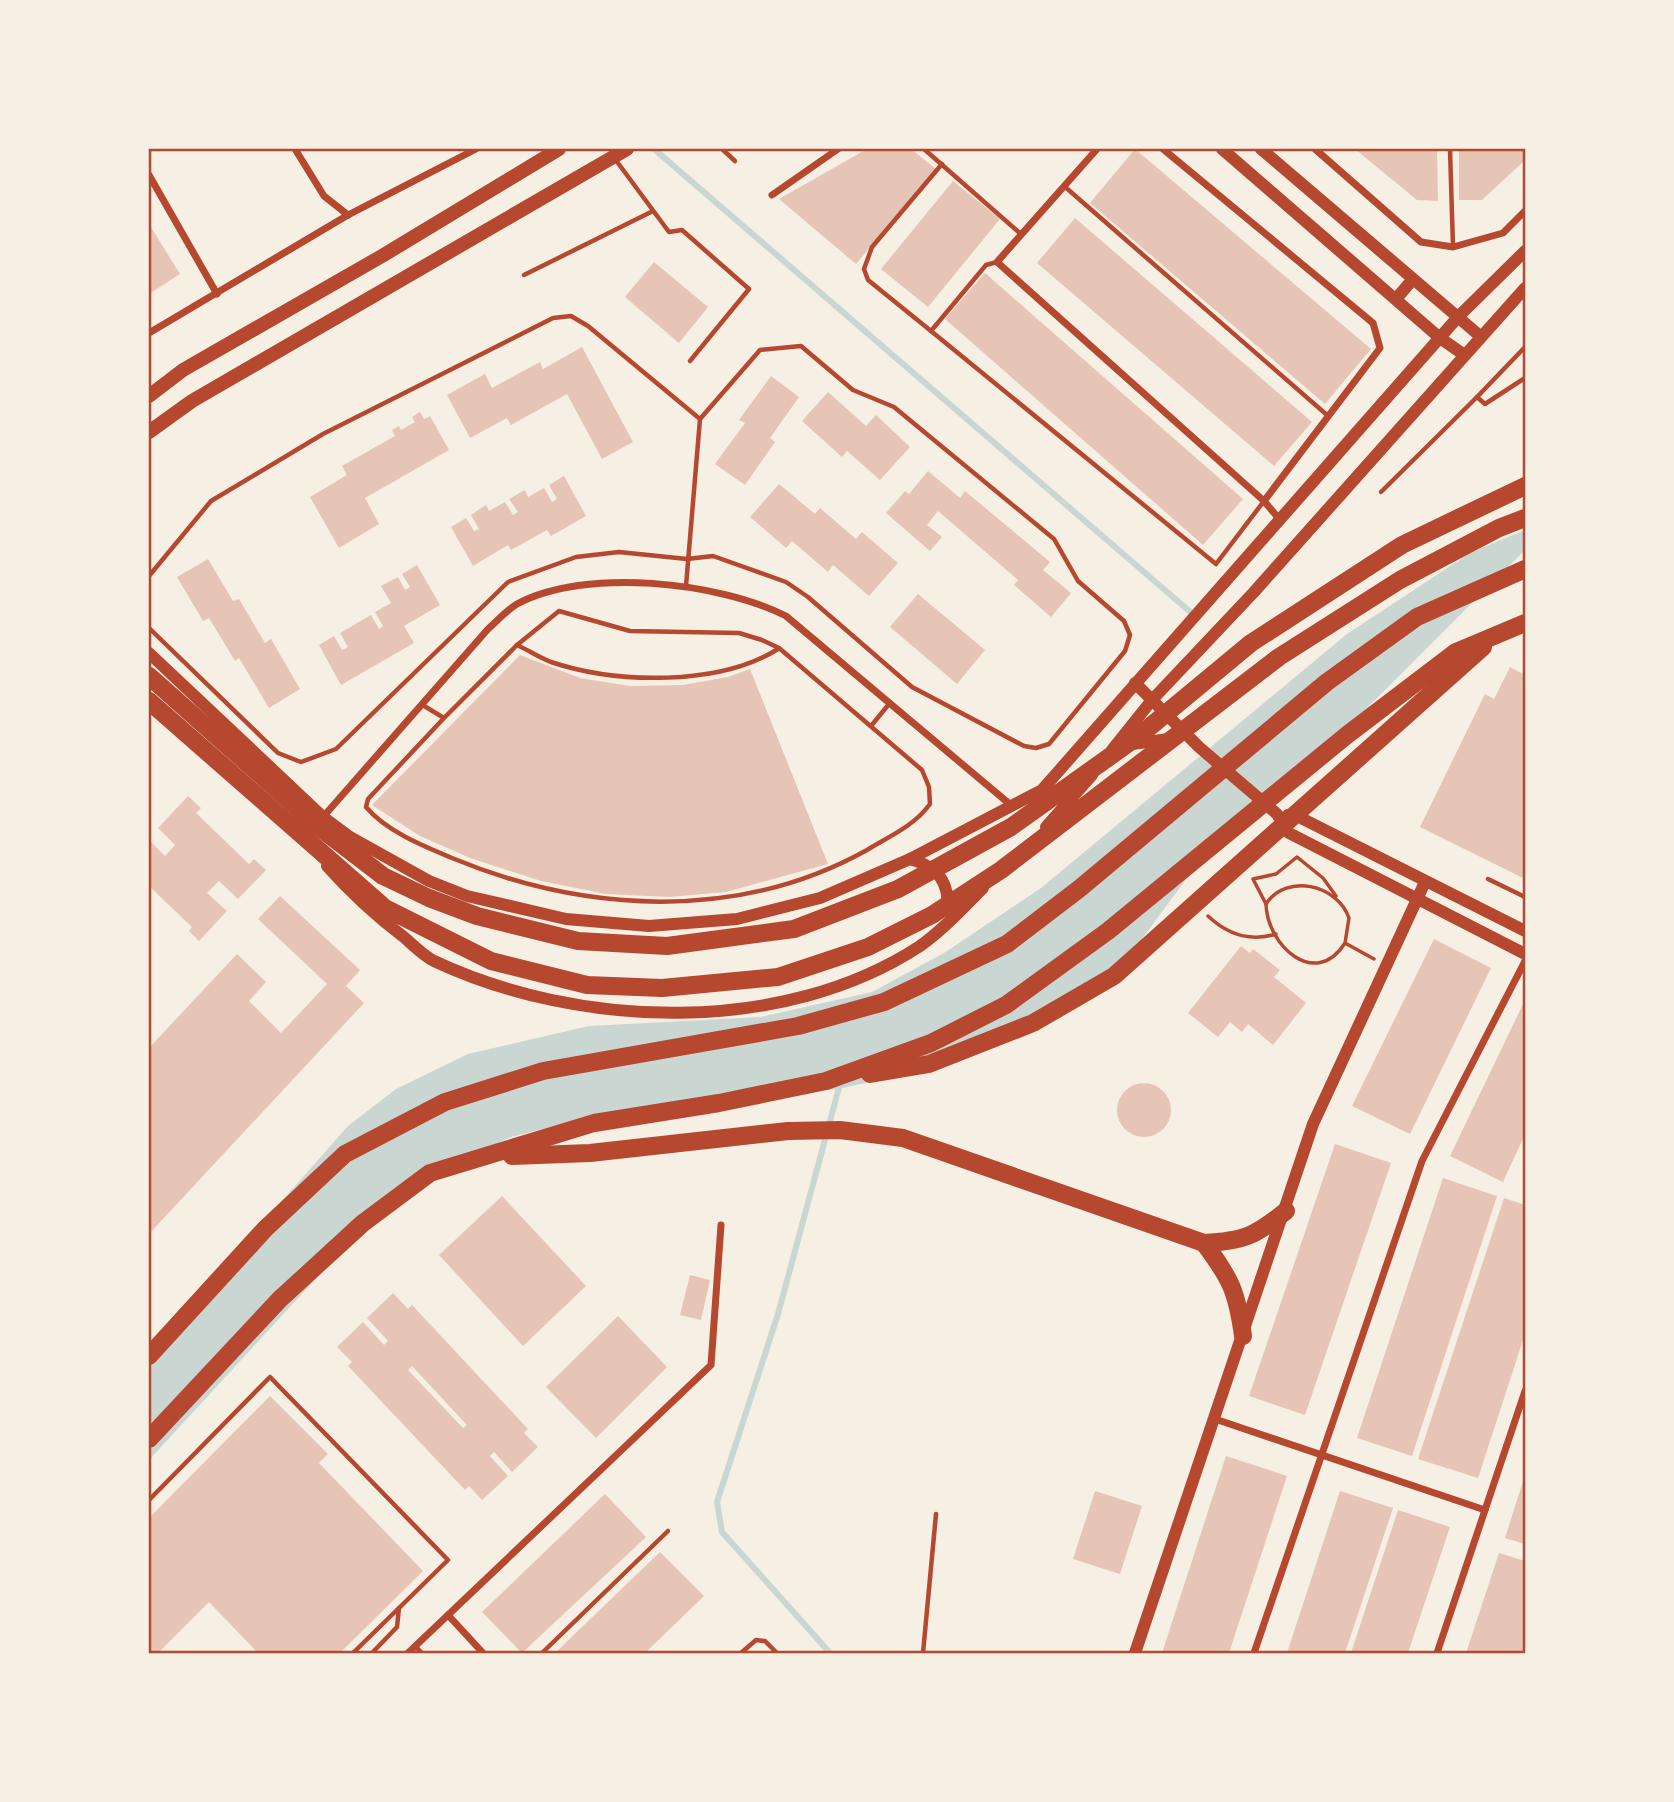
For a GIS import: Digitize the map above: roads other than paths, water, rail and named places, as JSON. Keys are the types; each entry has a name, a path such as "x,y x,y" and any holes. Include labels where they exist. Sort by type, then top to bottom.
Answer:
{"highway":[{"path":"149,676 318,827 383,876 429,898 477,916 578,941 667,946 794,929 898,889 1011,827 1140,735 1251,643 1402,545 1525,486"},
{"path":"149,701 385,908 491,961 587,985 662,988 778,976 868,947 932,915 1001,870 1279,657 1400,580 1499,528 1525,518"},
{"path":"149,1356 265,1228 345,1154 445,1102 543,1071 798,1026 884,1002 1007,944 1079,889 1327,682 1417,617 1525,569"},
{"path":"149,1439 280,1299 363,1223 430,1173 487,1158 594,1123 929,1064 1032,1023 1114,976 1525,610"},
{"path":"826,1081 931,1043 1006,1005 1108,932 1347,735 1456,652 1525,623"},
{"path":"487,1158 590,1153 788,1130 840,1130 903,1138 1204,1243 1239,1241 1260,1233 1286,1211"},
{"path":"1204,1243 1224,1269 1238,1296 1243,1336"}],"main road":[{"path":"149,396 183,370 382,256 559,149"},
{"path":"149,432 192,401 627,149"}],"street":[{"path":"295,149 324,196 348,215"},
{"path":"149,333 348,215 476,149"},
{"path":"772,195 838,149"},
{"path":"1097,149 997,262 1264,501 1281,521"},
{"path":"1163,149 1373,323 1380,348 1264,501"},
{"path":"1222,149 1440,338 1463,354"},
{"path":"1261,149 1480,336"},
{"path":"1315,149 1421,242 1452,247 1503,233 1525,211"},
{"path":"149,175 217,294"},
{"path":"149,653 323,817 350,837 429,881 467,896 566,919 649,926 749,916 820,898 910,859 1042,790 1458,317 1525,251"},
{"path":"1395,299 1413,279"},
{"path":"289,824 361,904 432,960 512,989 600,1008 692,1014 776,1003 857,978 919,946 943,927 1065,808 1152,700 1254,592 1463,354 1525,288"},
{"path":"323,817 488,629 517,604 586,585 686,586 769,607 803,628 889,704 1014,807 1044,814 1065,808"},
{"path":"1135,683 1194,743 1272,810 1289,833 1525,954"},
{"path":"1109,753 1162,737 1194,743"},
{"path":"1272,810 1297,816 1525,931"},
{"path":"910,859 929,865 943,878 948,900 943,927"},
{"path":"1135,1653 1323,1099 1425,881"},
{"path":"1254,1653 1422,1161 1525,961"},
{"path":"408,1653 711,1365 721,1225"},
{"path":"1437,1653 1525,1391"},
{"path":"1215,1419 1485,1510"},
{"path":"448,1615 484,1653"}],"lane":[{"path":"722,149 735,162"},
{"path":"924,149 1022,235"},
{"path":"1450,149 1452,247"},
{"path":"614,158 651,212 669,232 682,230 749,289 690,362"},
{"path":"942,164 872,247 864,269 868,280 1216,564 1264,501"},
{"path":"1065,186 1327,415"},
{"path":"524,275 651,212"},
{"path":"931,331 986,265 997,262"},
{"path":"149,576 211,501 323,434 553,318 571,316 588,326 700,419"},
{"path":"149,628 278,753 301,762 336,749 508,582 576,557 619,552 687,559 713,556 786,582 808,597 912,687 1024,746 1036,748 1048,744 1057,734 1125,651 1130,635 1124,621 1078,581 1054,539 894,407 853,390 801,346 760,350 700,419 687,559 686,586"},
{"path":"1381,492 1525,347"},
{"path":"1477,397 1485,404 1525,378"},
{"path":"559,611 630,631 739,633 779,648 922,770 929,787 930,804 918,820 843,863 783,884 734,897 687,902 587,898 508,879 438,852 401,834 366,807 368,799 444,718 517,645 559,611"},
{"path":"517,645 551,662 648,680 706,673 758,662 779,648"},
{"path":"421,704 444,718"},
{"path":"871,726 889,704"},
{"path":"1488,879 1525,897"},
{"path":"149,1500 270,1377 448,1560 353,1653"},
{"path":"923,1653 936,1514"},
{"path":"542,1653 668,1531"},
{"path":"372,1653 397,1627 399,1607"},
{"path":"741,1653 756,1640 765,1641 777,1653"},
{"path":"416,1647 422,1653"}],"waterway":[{"path":"654,149 1195,616"},
{"path":"830,1653 722,1532 717,1502 778,1314 840,1084"}]}
